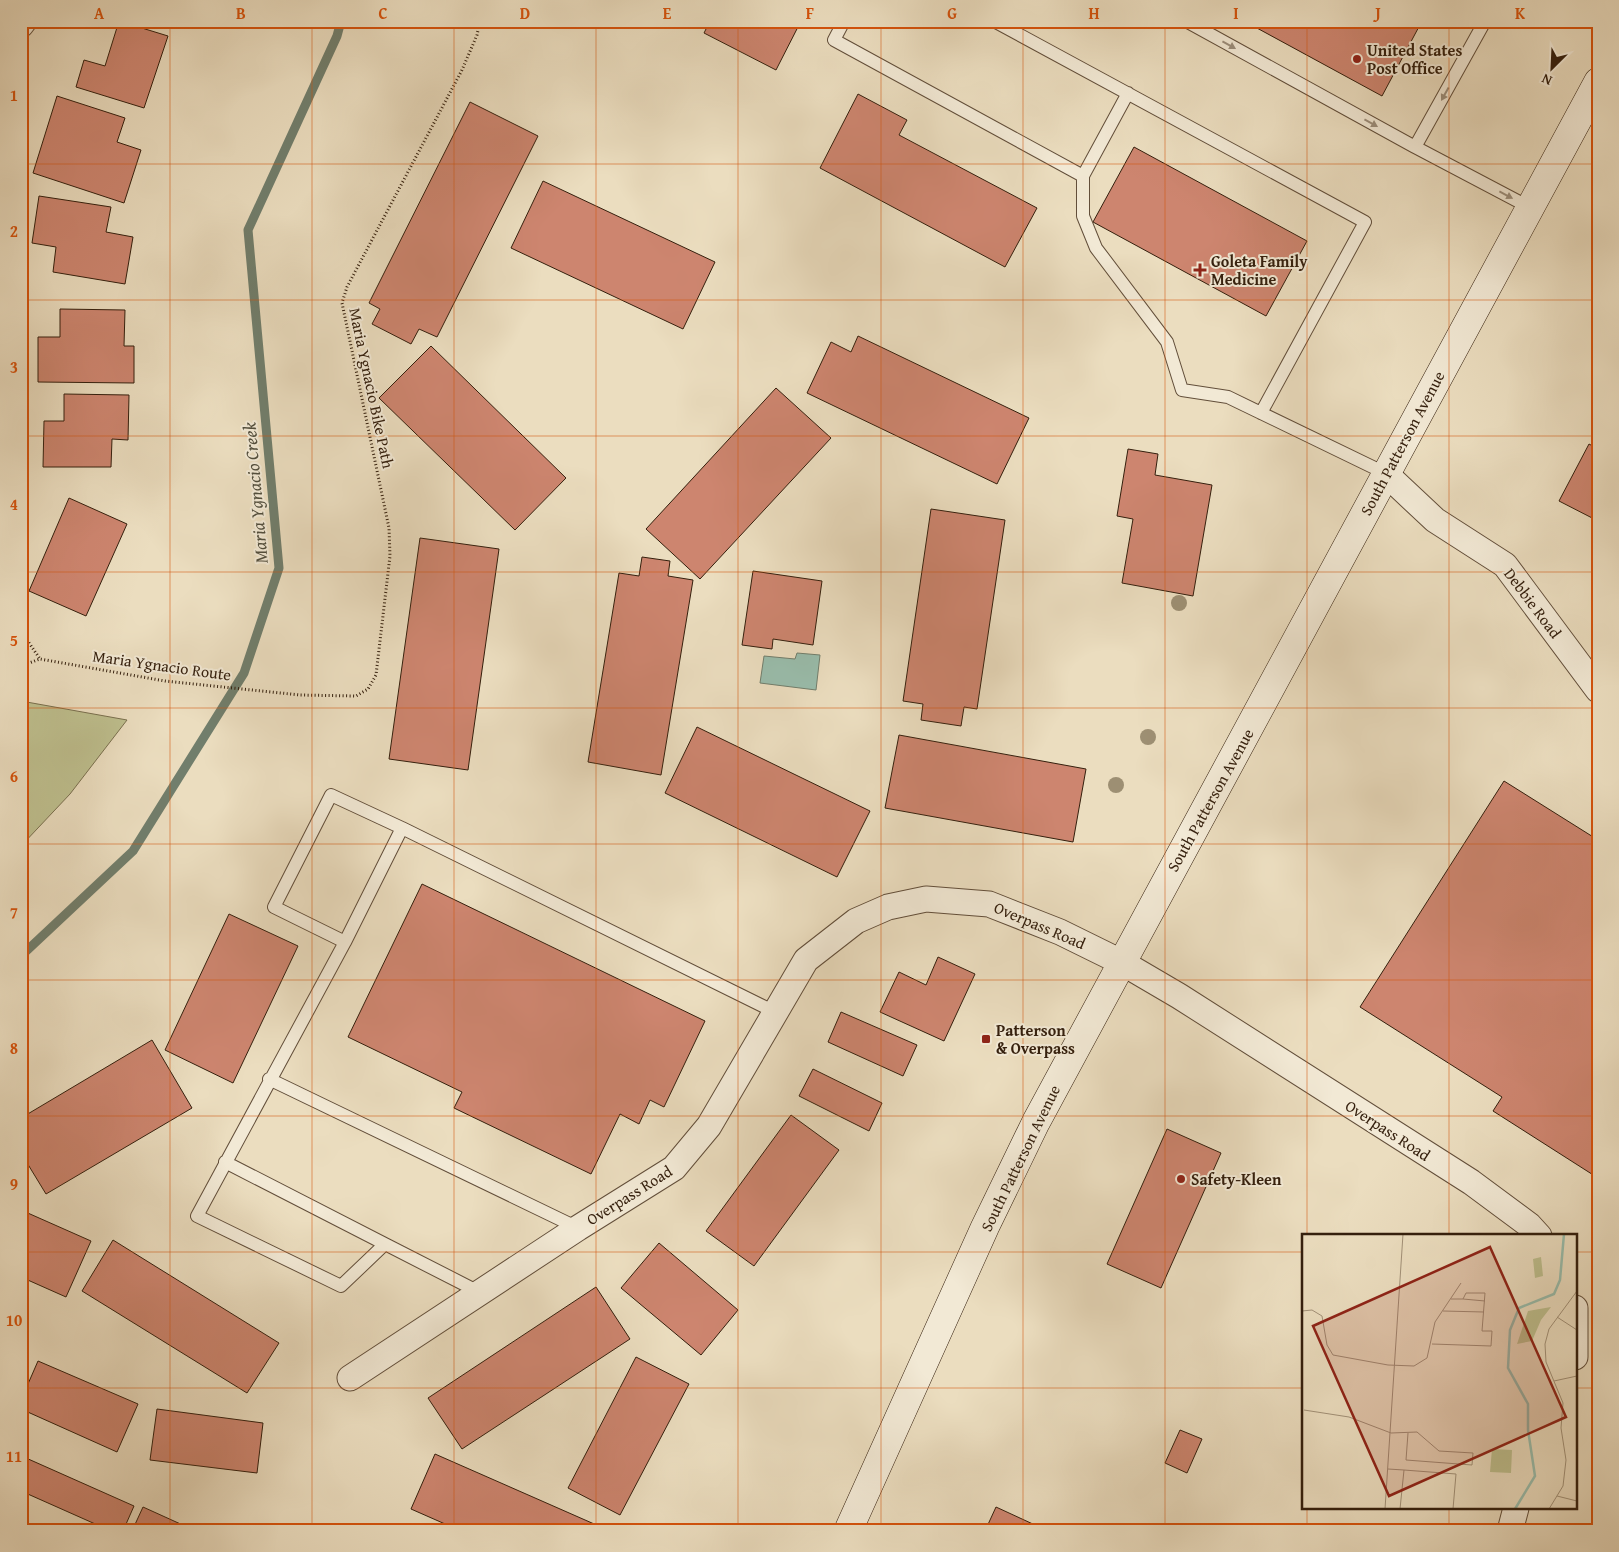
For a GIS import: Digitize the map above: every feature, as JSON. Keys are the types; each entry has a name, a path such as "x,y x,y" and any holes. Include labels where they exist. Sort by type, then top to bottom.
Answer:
{"main road":[{"name":"South Patterson Avenue","path":"848,1531 985,1227 1036,1122 1385,473 1598,82"}],"street":[{"path":"21,25 24,21"},
{"name":"Debbie Road","path":"1385,473 1435,520 1505,565 1598,690"},
{"name":"Overpass Road","path":"350,1378 479,1292 674,1168 709,1126 806,960 856,921 888,907 926,899 989,904 1060,932 1122,962 1187,1001 1471,1182 1529,1225 1536,1234"},
{"path":"1510,1531 1515,1510"}],"lane":[{"path":"844,21 834,40 1083,176"},
{"path":"994,21 1365,222 1261,413"},
{"path":"1186,21 1415,147 1529,207"},
{"path":"1415,147 1485,21"},
{"path":"1128,93 1083,176 1083,216 1096,248 1167,342 1182,390 1228,396 1385,473"},
{"path":"345,942 274,907 331,795 776,1012"},
{"path":"385,1244 341,1286 197,1216 269,1079 345,942 402,828"},
{"path":"269,1079 578,1228"},
{"path":"225,1162 479,1292"}],"path":[{"name":"Maria Ygnacio Bike Path","path":"300,695 356,696 368,689 376,675 390,556 389,528 342,303 347,287 462,70 477,35 480,21"},
{"path":"21,632 40,659 21,666"},
{"name":"Maria Ygnacio Route","path":"40,659 165,681 300,695"}],"shaded area":[{"path":"797,653 820,655 816,690 760,683 764,656 795,659"},
{"path":"21,701 127,720 70,794 21,846"}],"building":[{"path":"119,21 168,36 144,108 76,87 84,60 105,66"},
{"path":"198,21 218,21 217,27"},
{"path":"710,21 801,21 776,70 704,33"},
{"name":"United States Post Office","path":"1244,21 1422,21 1382,96"},
{"path":"858,94 907,120 899,135 1037,208 1005,267 820,168"},
{"path":"57,96 125,118 117,142 141,150 124,203 33,173"},
{"path":"470,102 538,136 437,337 419,329 411,344 372,324 380,309 369,303"},
{"path":"1134,147 1307,241 1266,316 1093,222"},
{"path":"543,181 715,262 683,329 511,248"},
{"path":"39,196 111,207 106,232 133,237 125,284 53,272 56,247 32,243"},
{"path":"60,309 125,310 124,346 134,346 134,383 38,382 38,337 60,337"},
{"path":"858,336 1029,418 997,484 807,393 831,342 851,352"},
{"path":"431,346 566,478 515,530 379,398"},
{"path":"776,388 831,438 700,579 646,529"},
{"path":"64,394 129,395 128,440 112,439 111,467 43,467 44,421 64,421"},
{"path":"1589,444 1598,449 1598,521 1559,501"},
{"path":"1128,449 1158,454 1155,475 1212,485 1193,596 1122,583 1133,519 1117,516"},
{"path":"69,498 127,524 86,616 29,591"},
{"path":"931,509 1005,520 977,709 964,707 961,726 921,720 923,704 903,701"},
{"path":"420,538 499,549 468,770 389,759"},
{"path":"642,557 670,561 668,576 693,580 661,775 588,762 619,573 639,576"},
{"path":"753,571 822,581 813,645 773,639 772,649 742,645"},
{"path":"697,727 870,811 837,877 665,793"},
{"path":"899,735 1086,769 1073,842 885,808"},
{"path":"1504,781 1598,840 1598,1178 1493,1111 1502,1097 1360,1007"},
{"path":"422,884 705,1021 664,1107 650,1100 639,1124 620,1114 591,1174 454,1108 462,1092 348,1037"},
{"path":"229,914 298,946 233,1083 165,1050"},
{"path":"938,957 975,974 944,1041 880,1012 899,972 926,985"},
{"path":"841,1012 917,1045 903,1076 828,1042"},
{"path":"152,1040 192,1108 46,1194 21,1153 21,1118"},
{"path":"813,1069 882,1103 869,1131 799,1096"},
{"path":"791,1115 839,1150 754,1266 706,1231"},
{"path":"1167,1129 1221,1153 1161,1288 1107,1264"},
{"path":"21,1210 91,1241 66,1297 21,1277"},
{"path":"113,1240 279,1343 247,1393 82,1291"},
{"path":"659,1243 738,1310 701,1355 621,1288"},
{"path":"596,1287 630,1339 462,1449 428,1398"},
{"path":"636,1357 689,1384 620,1515 568,1488"},
{"path":"38,1361 138,1404 117,1452 21,1409 21,1400"},
{"path":"157,1409 263,1423 257,1473 150,1460"},
{"path":"1180,1430 1202,1439 1187,1473 1165,1463"},
{"path":"435,1454 601,1527 600,1531 461,1531 411,1509"},
{"path":"26,1458 134,1506 123,1531 111,1531 21,1491 21,1470"},
{"path":"143,1507 196,1531 132,1531"},
{"path":"996,1507 1048,1531 985,1531"}],"waterway":[{"name":"Maria Ygnacio Creek","path":"21,956 133,851 244,673 279,568 248,230 337,36 341,21"}],"place":[{"name":"United States Post Office","path":"1357,59"},
{"name":"Goleta Family Medicine","path":"1200,270"},
{"name":"Patterson & Overpass","path":"986,1039"},
{"name":"Safety-Kleen","path":"1181,1179"}]}
